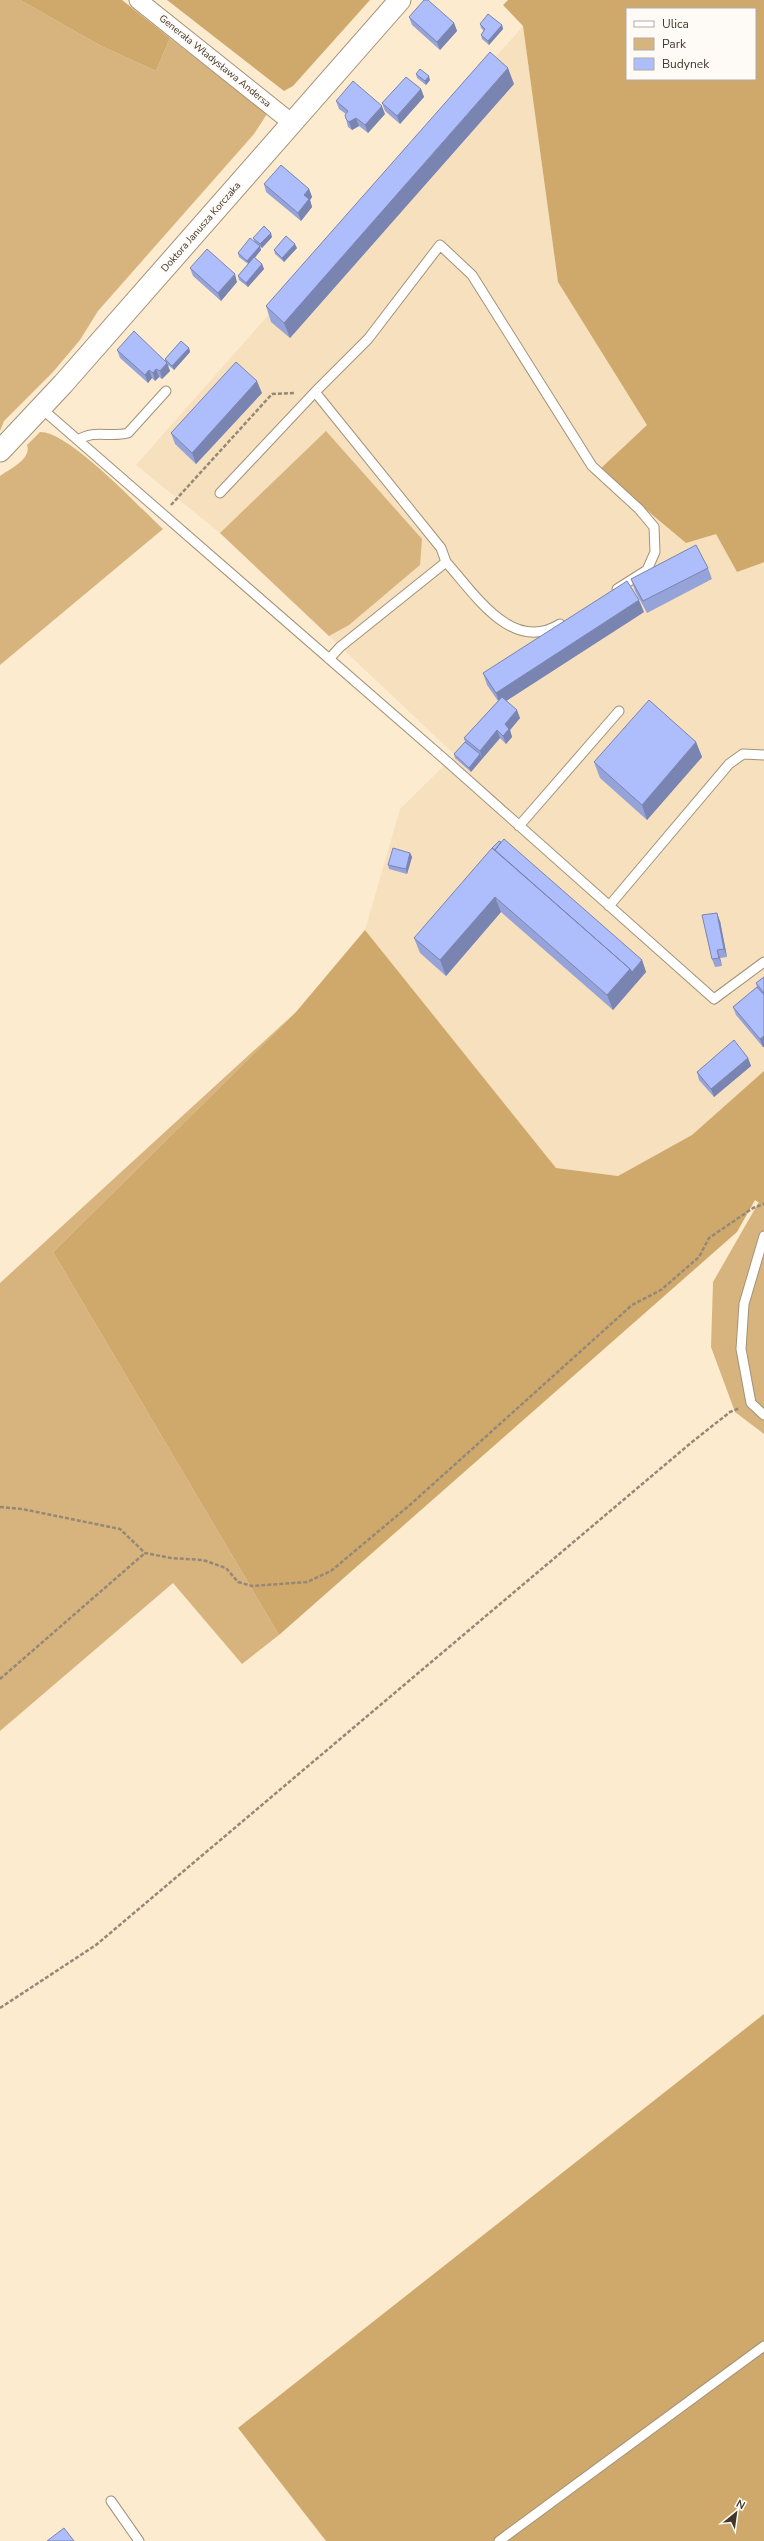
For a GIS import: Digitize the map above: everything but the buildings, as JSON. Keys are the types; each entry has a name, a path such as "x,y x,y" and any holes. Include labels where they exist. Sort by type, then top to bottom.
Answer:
{"street":[{"name":"Generała Władysława Andersa","path":"138,0 292,123"},
{"name":"Doktora Janusza Korczaka","path":"0,452 41,408 400,0"}],"lane":[{"path":"220,493 315,392 368,339 440,245 472,275 592,466 639,509 654,527 655,552 647,570 608,594"},
{"path":"78,440 88,434 120,435 128,433 166,391"},
{"path":"315,392 441,548 446,562 497,619 525,633 550,630 570,618"},
{"path":"41,408 329,659 714,999 764,962"},
{"path":"329,659 340,646 446,562"},
{"path":"519,826 619,711"},
{"path":"609,906 729,764 743,754 764,755"},
{"path":"764,1236 744,1304 741,1349 751,1403 764,1415"},
{"path":"499,2541 764,2346"},
{"path":"111,2501 139,2541"}],"path":[{"path":"172,505 272,394"},
{"path":"0,1506 120,1529 145,1553 171,1558 203,1560 226,1568 238,1582 252,1586 307,1582 331,1572 478,1444 632,1305 667,1286 699,1257 709,1238 753,1208 764,1204"},
{"path":"0,2008 96,1945 692,1442 730,1412 751,1403"},
{"path":"0,1679 145,1553"}],"shaded area":[{"path":"20,0 122,0 170,38 156,71 101,46"},
{"path":"167,0 370,0 293,86 284,91"},
{"path":"508,0 764,0 764,562 762,563 737,572 716,534 686,543 599,470 647,425 558,282 523,26 503,5"},
{"path":"523,26 558,282 717,534 737,572 764,562 764,1071 692,1135 618,1176 556,1168 365,930 400,809 455,755 220,533 136,465"},
{"path":"365,930 556,1168 618,1176 692,1135 764,1071 764,1206 755,1200 737,1232 279,1635 53,1252 296,1012"},
{"path":"764,2014 764,2541 326,2541 238,2428"}],"green space":[{"path":"0,0 20,0 101,46 156,71 170,38 267,114 254,134 98,311 80,340 53,372 4,421 0,431"},
{"path":"326,431 422,539 420,565 349,625 329,636 220,533"},
{"path":"40,432 53,435 86,457 104,472 163,529 0,665 0,476 23,459 28,450 27,445"},
{"path":"296,1012 53,1252 279,1635 242,1664 173,1583 0,1731 0,1283"},
{"path":"764,1193 764,1434 735,1412 711,1347 713,1282"}]}
